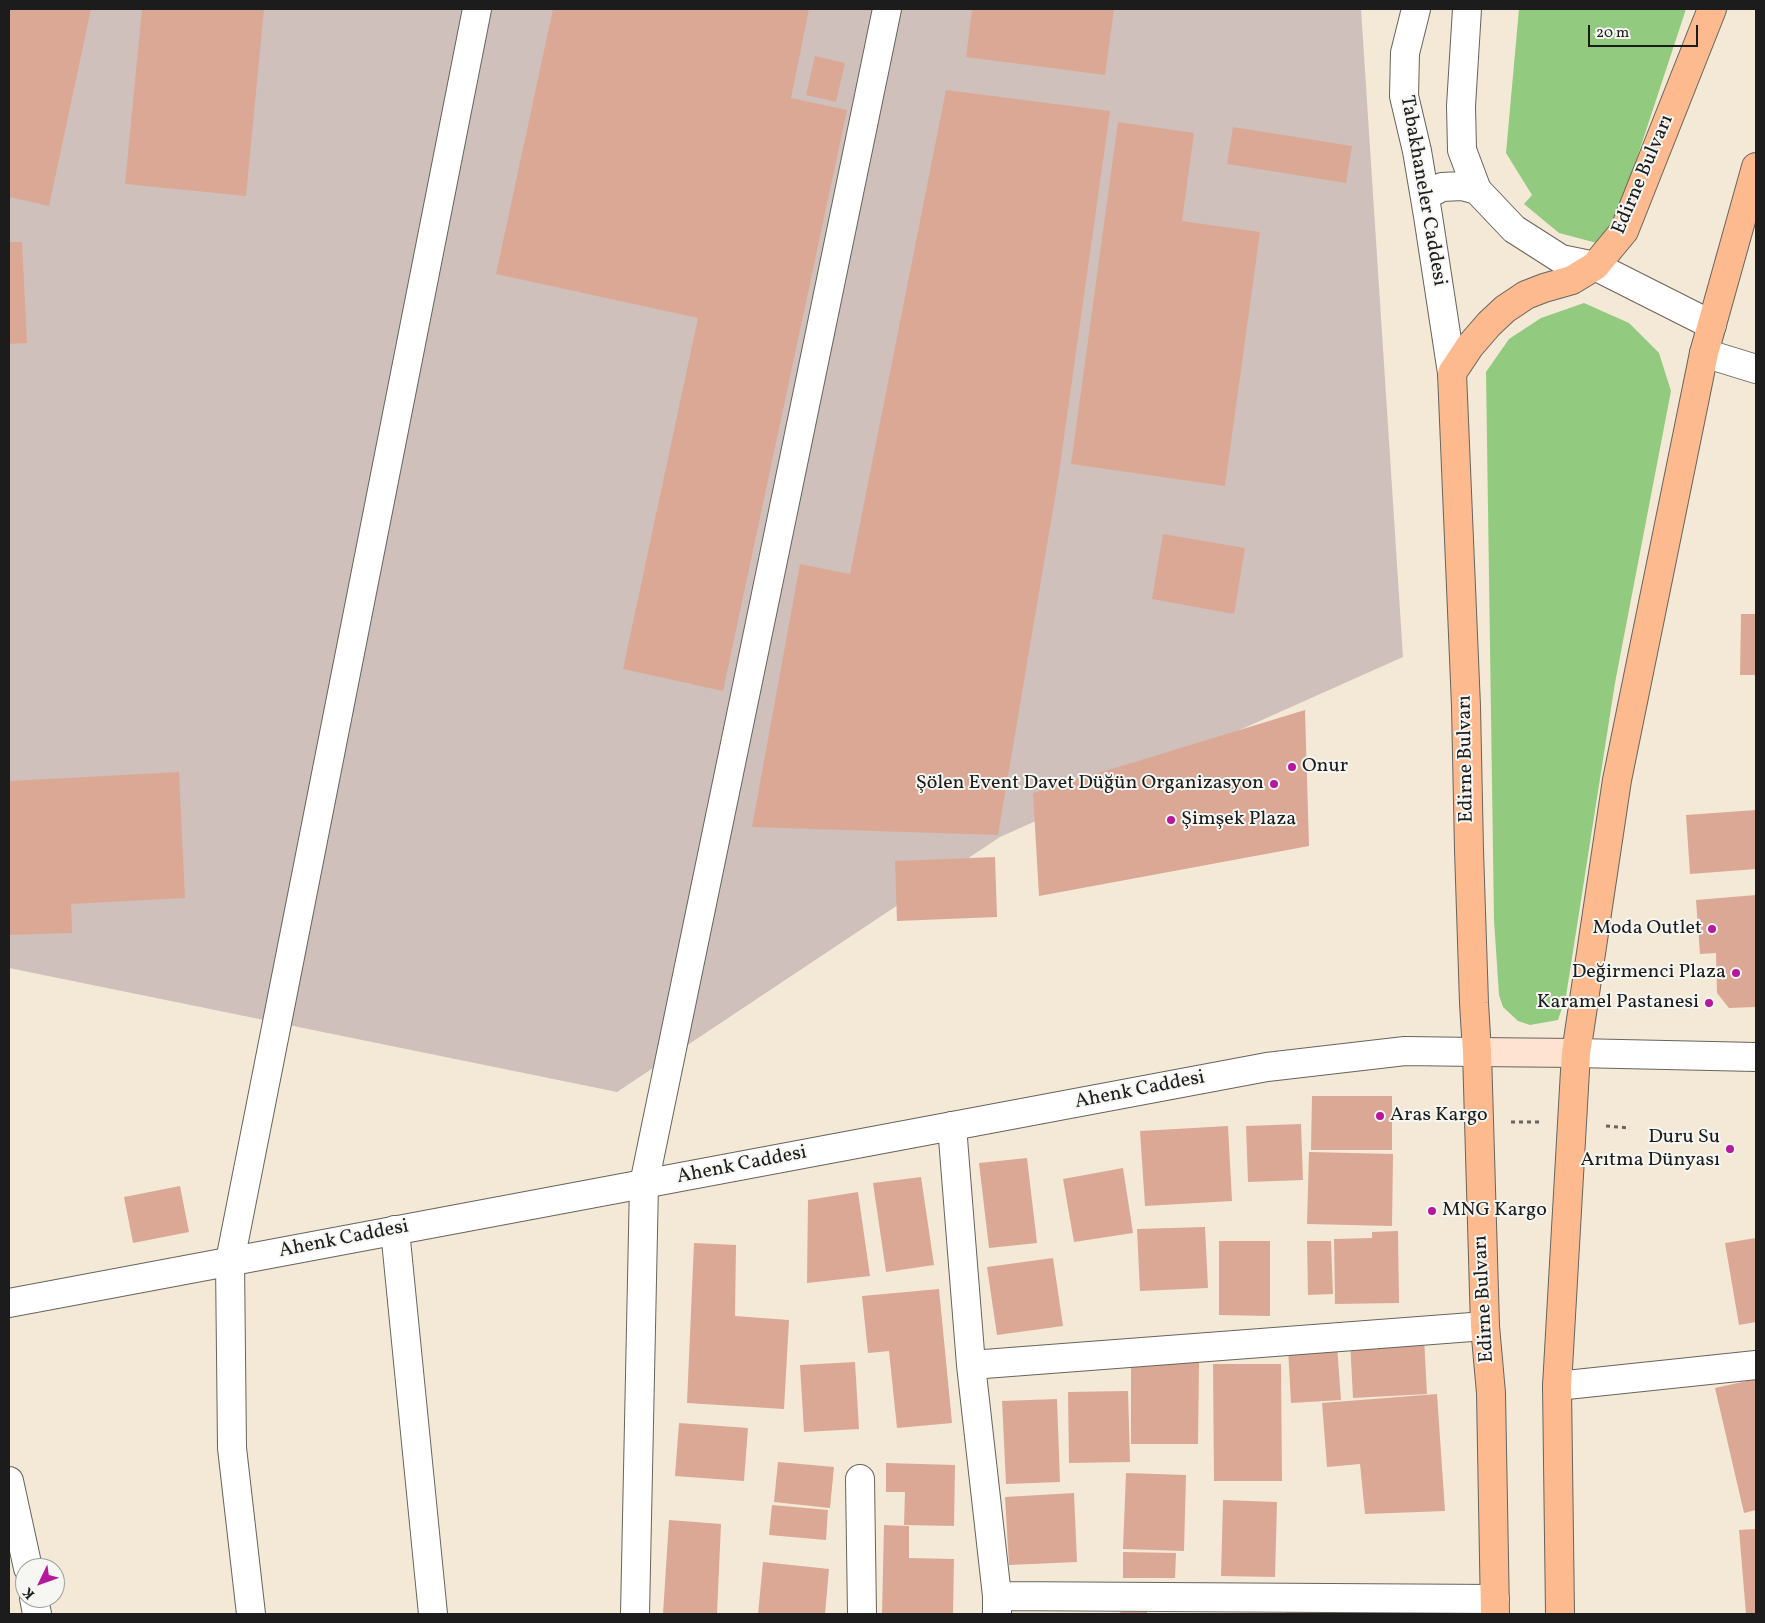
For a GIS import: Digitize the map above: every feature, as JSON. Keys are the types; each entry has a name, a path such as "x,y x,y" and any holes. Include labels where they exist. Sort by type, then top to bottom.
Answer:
{"highway":[{"name":"Edirne Bulvarı","path":"1495,1607 1490,1393 1485,1326 1478,1052 1473,980 1466,706 1452,374 1470,346 1505,309 1526,295 1572,280 1595,266 1624,231 1712,9"},
{"path":"1560,1614 1557,1386 1576,1053 1617,780 1704,353 1756,166"}],"main road":[{"path":"1478,1052 1576,1053"}],"street":[{"path":"251,1614 232,1448 230,1261 477,9"},
{"path":"635,1614 644,1184 886,9"},
{"name":"Tabakhaneler Caddesi","path":"1416,9 1405,53 1404,96 1425,196 1452,374"},
{"path":"1467,9 1461,106 1462,150 1477,190 1514,229 1560,259 1595,266 1712,325"},
{"path":"1425,196 1442,187 1462,186 1477,190"},
{"path":"1704,353 1756,369"},
{"name":"Ahenk Caddesi","path":"9,1303 1267,1067 1405,1051 1478,1052"},
{"path":"1576,1053 1756,1057"},
{"path":"952,1126 971,1365 997,1605 1495,1607"},
{"path":"396,1230 433,1614"},
{"path":"971,1365 1485,1326"},
{"path":"1557,1386 1756,1365"},
{"path":"860,1478 862,1614"},
{"path":"9,1481 26,1558"}],"path":[{"path":"1510,1122 1546,1122"}],"shaded area":[{"path":"9,9 1361,9 1403,657 1000,837 617,1092 9,968"}],"green space":[{"path":"1519,9 1686,9 1608,246 1559,233 1524,204 1532,195 1506,153"},
{"path":"1584,303 1629,323 1659,353 1671,391 1615,683 1566,996 1558,1020 1530,1025 1518,1021 1503,1007 1499,995 1494,920 1486,372 1509,339 1541,318"}],"building":[{"path":"9,9 91,9 49,206 9,197"},
{"path":"142,9 264,9 246,196 125,184"},
{"path":"553,9 809,9 791,98 847,110 723,691 623,669 698,318 496,274"},
{"path":"972,9 1114,9 1105,75 966,57"},
{"path":"815,56 845,63 836,102 806,95"},
{"path":"946,90 1110,111 1058,480 998,835 752,827 800,564 850,574"},
{"path":"1118,122 1194,133 1182,221 1260,232 1225,486 1071,464"},
{"path":"1233,127 1352,146 1346,183 1227,164"},
{"path":"9,242 22,242 27,343 9,344"},
{"path":"1163,534 1245,548 1234,614 1152,599"},
{"path":"1741,614 1756,614 1756,675 1740,675"},
{"name":"Şimşek Plaza","path":"1305,710 1309,846 1039,896 1033,793"},
{"path":"179,772 185,898 71,904 72,933 9,935 9,781"},
{"path":"1756,810 1756,869 1690,874 1686,815"},
{"path":"995,857 997,917 897,921 895,861"},
{"path":"1756,895 1756,1007 1729,1008 1717,993 1716,953 1700,954 1696,900"},
{"path":"1312,1096 1392,1096 1392,1150 1311,1150"},
{"path":"1301,1124 1303,1180 1248,1182 1246,1126"},
{"path":"1228,1126 1232,1201 1145,1206 1140,1131"},
{"path":"1309,1152 1393,1154 1392,1226 1307,1224"},
{"path":"1027,1158 1037,1243 989,1248 979,1163"},
{"path":"1123,1168 1133,1233 1074,1242 1063,1179"},
{"path":"921,1177 934,1265 886,1272 873,1183"},
{"path":"180,1186 189,1232 133,1243 124,1197"},
{"path":"858,1192 870,1276 807,1283 808,1200"},
{"path":"1205,1227 1208,1288 1140,1291 1137,1229"},
{"path":"1398,1231 1399,1303 1335,1304 1334,1239 1372,1238 1372,1232"},
{"path":"1756,1238 1756,1322 1739,1325 1725,1243"},
{"path":"1219,1241 1270,1241 1270,1316 1219,1315"},
{"path":"1307,1241 1331,1241 1333,1294 1308,1295"},
{"path":"694,1243 736,1245 735,1316 789,1320 784,1409 687,1403"},
{"path":"1053,1258 1063,1326 997,1335 987,1267"},
{"path":"939,1289 952,1423 897,1428 889,1351 868,1353 862,1296"},
{"path":"1424,1337 1427,1394 1353,1398 1350,1341"},
{"path":"1337,1345 1341,1400 1291,1403 1288,1348"},
{"path":"1131,1361 1199,1362 1198,1444 1131,1444"},
{"path":"855,1362 859,1429 804,1432 800,1365"},
{"path":"1213,1364 1281,1364 1282,1481 1214,1481"},
{"path":"1756,1379 1756,1510 1744,1513 1715,1388"},
{"path":"1128,1391 1130,1462 1069,1463 1068,1392"},
{"path":"1437,1394 1445,1511 1365,1514 1360,1464 1327,1467 1322,1403"},
{"path":"1057,1399 1060,1482 1006,1484 1002,1401"},
{"path":"679,1423 748,1428 744,1481 675,1476"},
{"path":"778,1462 834,1467 830,1508 774,1502"},
{"path":"886,1463 955,1465 954,1526 904,1525 905,1492 886,1492"},
{"path":"1126,1473 1186,1475 1184,1551 1123,1549"},
{"path":"1074,1493 1077,1562 1009,1565 1005,1497"},
{"path":"1223,1500 1277,1502 1275,1577 1221,1576"},
{"path":"772,1505 828,1510 826,1540 769,1535"},
{"path":"669,1520 721,1524 717,1614 663,1614"},
{"path":"884,1525 909,1526 909,1558 954,1559 953,1614 882,1614"},
{"path":"1756,1529 1756,1614 1746,1614 1739,1530"},
{"path":"1123,1552 1176,1553 1175,1578 1123,1578"},
{"path":"763,1562 829,1569 825,1614 758,1614"},
{"path":"1121,1606 1147,1608 1147,1614 1120,1614"},
{"path":"1286,1609 1341,1609 1340,1614 1286,1614"}],"place":[{"name":"Onur","path":"1292,767"},
{"name":"Şölen Event Davet Düğün Organizasyon","path":"1274,784"},
{"name":"Şimşek Plaza","path":"1171,820"},
{"name":"Moda Outlet","path":"1712,929"},
{"name":"Değirmenci Plaza","path":"1736,973"},
{"name":"Karamel Pastanesi","path":"1709,1003"},
{"name":"Aras Kargo","path":"1380,1116"},
{"name":"Duru Su Arıtma Dünyası","path":"1730,1149"},
{"name":"MNG Kargo","path":"1432,1211"}]}
